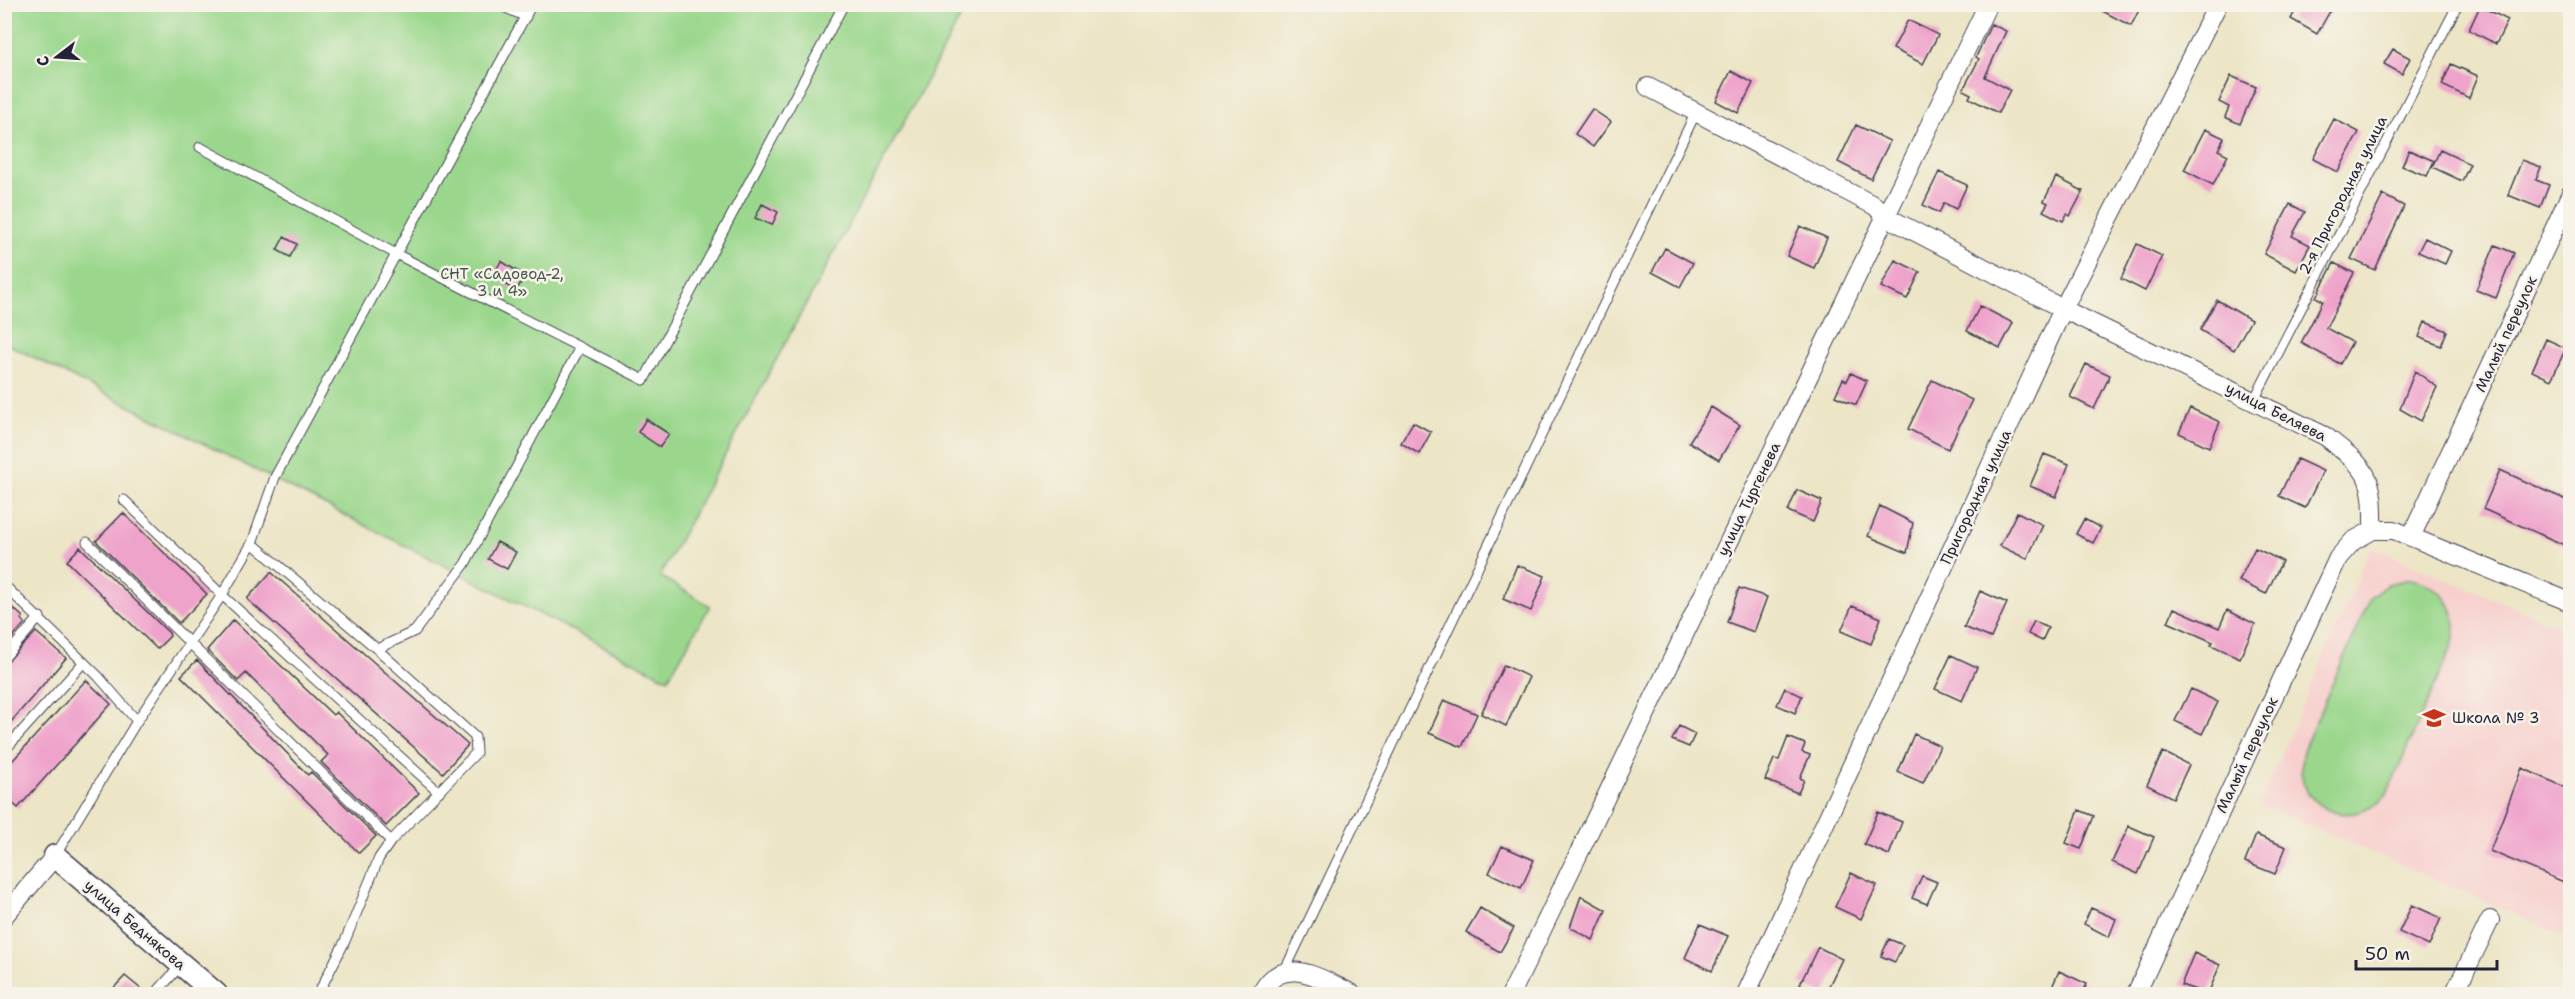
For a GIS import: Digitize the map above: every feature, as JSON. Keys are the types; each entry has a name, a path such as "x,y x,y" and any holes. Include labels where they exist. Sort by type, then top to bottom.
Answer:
{"street":[{"name":"улица Тургенева","path":"1511,994 1988,4"},
{"name":"Пригородная улица","path":"1746,994 2063,309 2218,4"},
{"name":"улица Беляева","path":"1648,87 1875,206 1885,216 2063,309 2254,399 2325,436 2351,457 2368,476 2374,494 2373,530"},
{"name":"Малый переулок","path":"2411,537 2571,195"},
{"path":"2373,530 2394,530 2571,602"},
{"name":"Малый переулок","path":"2136,994 2338,558 2353,540 2373,530"},
{"path":"4,916 54,856"},
{"name":"улица Беднякова","path":"54,856 216,994"},
{"path":"2454,994 2490,920"},
{"path":"1261,994 1272,978 1284,972 1298,971 1311,974 1353,994"}],"lane":[{"path":"497,4 526,17"},
{"path":"54,856 136,721 222,595 252,543 275,477 532,4"},
{"path":"200,147 396,254 644,380 844,4"},
{"name":"2-я Пригородная улица","path":"2254,399 2458,4"},
{"path":"1284,972 1696,112"},
{"path":"377,648 415,631 465,564 580,347"},
{"path":"124,500 222,595 439,792"},
{"path":"87,542 391,841"},
{"path":"252,543 377,648 475,737 476,753 391,841 379,858 345,941 318,994"},
{"path":"4,585 40,617 84,662 136,721"},
{"path":"4,658 40,617"},
{"path":"4,751 84,662"},
{"path":"155,994 181,965"}],"shaded area":[{"name":"Школа № 3","path":"2371,547 2570,631 2570,938 2260,804"}],"green space":[{"name":"СНТ «Садовод-2, 3 и 4»","path":"4,5 967,5 660,576 710,606 668,679 5,343"},
{"path":"2410,579 2433,587 2448,602 2455,622 2452,646 2386,796 2370,808 2354,813 2338,813 2324,808 2312,798 2304,784 2301,767 2304,748 2370,598 2388,584"}],"building":[{"path":"2089,4 2142,4 2131,26"},
{"path":"2299,4 2334,4 2317,34 2291,19"},
{"path":"2480,6 2508,20 2496,44 2469,30"},
{"path":"1908,20 1938,35 1923,64 1893,49"},
{"path":"1991,24 2006,31 1985,77 2010,90 1998,113 1969,98 1971,94 1963,90 1979,59 1976,57"},
{"path":"2393,49 2410,58 2402,74 2384,64"},
{"path":"2451,64 2478,76 2469,98 2442,85"},
{"path":"1731,71 1753,83 1738,113 1716,101"},
{"path":"2231,76 2256,87 2240,124 2225,117 2229,107 2219,102"},
{"path":"1592,109 1611,122 1593,147 1575,134"},
{"path":"2334,119 2359,132 2338,172 2313,159"},
{"path":"1856,125 1890,141 1871,179 1838,162"},
{"path":"2205,129 2224,138 2218,150 2228,155 2213,185 2184,170"},
{"path":"2409,150 2434,161 2427,176 2402,166"},
{"path":"2440,150 2470,164 2462,181 2432,167"},
{"path":"2522,160 2541,167 2536,180 2549,185 2540,208 2508,195"},
{"path":"1939,172 1967,185 1956,209 1944,203 1939,213 1923,205"},
{"path":"2056,177 2083,191 2070,216 2067,214 2063,221 2043,211 2048,203 2044,201"},
{"path":"2383,195 2404,206 2375,270 2351,259"},
{"path":"762,204 778,212 772,225 755,218"},
{"path":"2290,204 2305,212 2292,236 2310,245 2296,271 2264,254"},
{"path":"1800,226 1827,238 1814,268 1787,256"},
{"path":"284,237 297,244 290,257 277,250"},
{"path":"2425,238 2451,251 2445,264 2418,252"},
{"path":"2137,244 2162,256 2145,291 2121,279"},
{"path":"2495,245 2514,253 2496,298 2476,290"},
{"path":"1665,248 1693,263 1680,287 1652,272"},
{"path":"1895,260 1920,272 1907,299 1881,287"},
{"path":"501,261 525,276 516,291 493,276"},
{"path":"2334,263 2354,273 2326,328 2352,342 2340,364 2301,343 2323,301 2316,297"},
{"path":"2217,300 2251,320 2234,350 2200,330"},
{"path":"1980,306 2013,323 2000,348 1967,331"},
{"path":"2425,322 2447,331 2441,346 2419,337"},
{"path":"2546,339 2566,348 2551,380 2532,371"},
{"path":"2086,364 2110,375 2094,409 2070,397"},
{"path":"2415,371 2437,387 2421,421 2400,409"},
{"path":"1851,373 1867,381 1856,405 1835,396 1843,379 1847,381"},
{"path":"1932,380 1972,400 1948,449 1908,429"},
{"path":"1711,407 1740,425 1719,460 1689,442"},
{"path":"2190,408 2220,422 2209,447 2179,433"},
{"path":"646,419 669,434 660,447 638,432"},
{"path":"1413,422 1431,432 1419,454 1401,443"},
{"path":"2044,454 2069,464 2056,497 2030,486"},
{"path":"2297,459 2323,471 2305,508 2279,496"},
{"path":"2500,470 2571,502 2571,548 2483,509"},
{"path":"1797,490 1822,501 1813,522 1788,511"},
{"path":"1880,506 1913,523 1907,553 1868,536"},
{"path":"2017,512 2043,525 2027,559 2000,546"},
{"path":"123,513 207,594 179,623 96,541"},
{"path":"2084,519 2101,528 2093,543 2076,534"},
{"path":"497,542 516,552 507,569 488,559"},
{"path":"80,547 169,633 170,636 157,649 67,561"},
{"path":"2255,548 2282,561 2266,594 2239,581"},
{"path":"1517,565 1545,576 1531,611 1503,599"},
{"path":"271,572 468,745 443,773 247,599"},
{"path":"1739,588 1767,597 1754,632 1727,622"},
{"path":"1980,591 2007,603 1991,638 1964,627"},
{"path":"4,600 23,617 21,619 25,623 4,647"},
{"path":"1852,606 1881,618 1871,644 1841,631"},
{"path":"2174,608 2219,628 2227,610 2255,624 2240,658 2211,645 2213,642 2168,622"},
{"path":"233,620 333,715 336,712 419,793 386,826 321,762 328,755 246,673 238,681 207,650"},
{"path":"2034,621 2048,628 2042,641 2028,634"},
{"path":"36,632 66,658 4,730 4,665"},
{"path":"1951,655 1977,667 1962,701 1935,689"},
{"path":"197,660 308,775 311,772 376,836 359,853 181,676"},
{"path":"1504,665 1529,677 1506,726 1481,714"},
{"path":"86,680 111,704 18,808 4,796 4,770"},
{"path":"1785,688 1802,696 1795,713 1777,705"},
{"path":"2191,689 2218,702 2202,734 2175,721"},
{"path":"1444,700 1477,714 1462,747 1429,733"},
{"path":"1679,726 1695,734 1689,747 1672,740"},
{"path":"1914,734 1940,746 1923,783 1898,772"},
{"path":"1788,737 1805,744 1802,752 1810,755 1800,778 1804,780 1798,793 1765,780 1774,759 1779,760"},
{"path":"2163,752 2189,765 2173,798 2147,785"},
{"path":"2522,768 2571,790 2571,885 2490,851"},
{"path":"2079,810 2094,816 2081,849 2066,843"},
{"path":"1878,812 1902,822 1889,855 1864,844"},
{"path":"2129,826 2154,837 2138,874 2112,862"},
{"path":"2256,835 2286,847 2275,874 2245,862"},
{"path":"1502,846 1534,860 1521,888 1489,873"},
{"path":"1851,873 1877,885 1861,919 1835,907"},
{"path":"1922,876 1937,882 1927,904 1912,898"},
{"path":"1581,896 1606,910 1593,940 1570,927"},
{"path":"2412,905 2441,918 2429,946 2399,932"},
{"path":"1480,908 1514,928 1500,952 1466,932"},
{"path":"2091,908 2116,919 2109,937 2084,924"},
{"path":"1700,924 1728,936 1712,971 1685,958"},
{"path":"1889,939 1903,945 1895,962 1881,956"},
{"path":"1818,947 1842,959 1825,994 1800,984"},
{"path":"2194,953 2220,965 2208,994 2181,985"},
{"path":"2059,971 2087,984 2082,994 2049,994"},
{"path":"125,976 147,994 108,994"}],"place":[{"name":"Школа № 3","path":"2434,718"}]}
